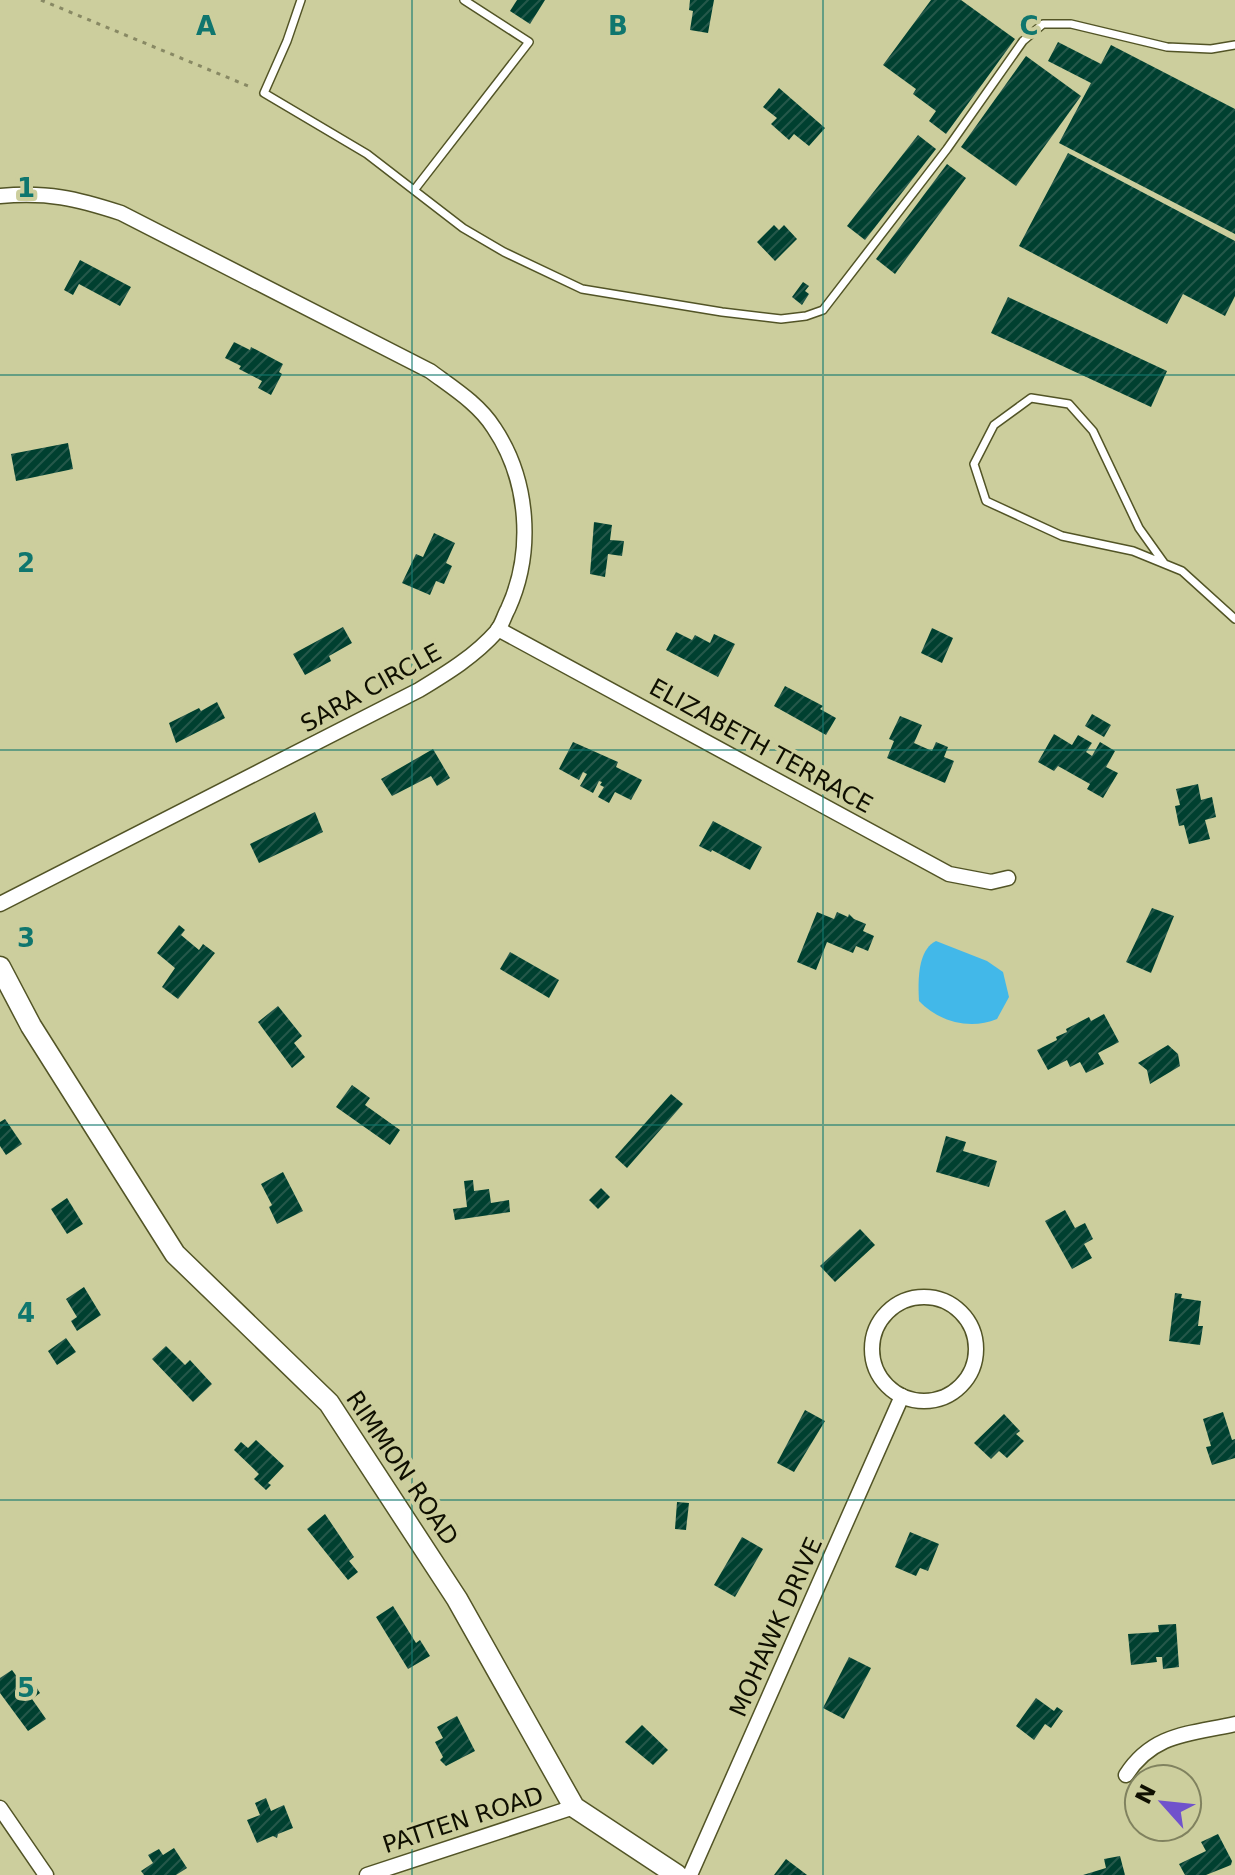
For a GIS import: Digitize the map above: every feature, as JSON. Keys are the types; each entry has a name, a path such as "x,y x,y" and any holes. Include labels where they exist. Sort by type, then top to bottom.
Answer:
{"street":[{"name":"SARA CIRCLE","path":"0,196 34,193 76,198 121,213 430,371 467,398 494,426 513,463 524,506 524,550 514,596 498,629 459,666 419,690 0,904"},
{"name":"ELIZABETH TERRACE","path":"498,629 949,874 991,882 1008,878"},
{"name":"RIMMON ROAD","path":"0,967 31,1026 175,1254 329,1403 457,1599 574,1807 677,1875"},
{"path":"929,1298 944,1301 960,1311 972,1330 976,1346 972,1369 960,1387 940,1399 924,1401 902,1396 888,1386 876,1367 872,1350 877,1327 891,1309 906,1301 929,1298"},
{"name":"MOHAWK DRIVE","path":"690,1875 902,1396"},
{"path":"1133,1763 1160,1741 1235,1724"},
{"name":"PATTEN ROAD","path":"367,1875 574,1807"},
{"path":"0,1808 46,1875"}],"lane":[{"path":"301,0 264,93 367,154 463,228 504,252 582,289 781,319 823,310 947,149 1023,41 1043,24 1071,24 1167,47 1211,49 1235,45"},
{"path":"415,189 529,42 464,0"},
{"path":"1164,563 1139,528 1093,431 1069,404 1031,398 994,425 974,464 986,501 1062,536 1133,551 1182,571 1235,619"}],"path":[{"path":"41,0 264,93"}],"water":[{"path":"936,941 987,961 1003,972 1009,997 997,1019 976,1024 955,1022 936,1014 919,1001 922,959"}],"building":[{"path":"517,0 545,0 530,24 510,11"},
{"path":"690,0 714,0 708,33 690,30 693,11 689,10"},
{"path":"931,0 961,0 1015,39 946,134 929,121 936,111 913,94 916,89 883,65"},
{"path":"1058,42 1101,64 1111,45 1235,109 1235,234 1059,143 1091,83 1048,61"},
{"path":"1026,56 1081,96 1016,186 961,147"},
{"path":"779,88 825,128 809,146 794,134 789,140 771,124 777,118 763,107"},
{"path":"918,135 936,149 865,240 847,226"},
{"path":"1068,153 1235,241 1235,296 1225,316 1183,294 1167,324 1019,246"},
{"path":"947,164 966,178 895,274 876,259"},
{"path":"774,225 779,230 784,225 797,239 775,261 757,242"},
{"path":"80,260 131,287 120,306 79,284 73,295 64,290"},
{"path":"803,282 809,286 805,291 809,294 802,305 792,297"},
{"path":"1008,297 1167,371 1151,407 991,333"},
{"path":"234,342 250,350 251,347 283,364 279,372 282,374 271,395 258,388 262,381 225,358"},
{"path":"68,443 73,469 16,481 11,454"},
{"path":"594,522 612,525 610,540 624,541 622,556 608,554 605,577 590,574"},
{"path":"434,533 455,543 446,563 452,566 444,584 436,581 430,595 402,583 416,554 423,557"},
{"path":"343,627 352,643 329,656 331,661 305,675 293,654"},
{"path":"932,628 953,638 942,663 921,653"},
{"path":"676,632 692,640 695,635 710,643 714,634 735,644 718,677 666,650"},
{"path":"785,686 823,706 820,709 836,718 826,735 774,706"},
{"path":"217,702 225,718 176,743 169,723"},
{"path":"1092,714 1111,725 1104,737 1085,726"},
{"path":"900,716 922,725 914,743 932,751 936,742 948,747 944,757 954,761 945,783 887,758 894,741 889,739"},
{"path":"1054,734 1072,745 1078,735 1092,743 1086,752 1092,756 1100,742 1115,751 1106,767 1118,773 1103,798 1087,789 1090,784 1058,766 1054,771 1038,762"},
{"path":"573,742 618,762 616,767 642,780 631,800 615,792 609,803 598,797 604,787 600,785 602,782 599,781 593,793 580,786 587,774 583,772 579,780 559,769"},
{"path":"433,749 450,778 437,786 431,776 392,796 381,779"},
{"path":"1198,784 1201,800 1212,797 1216,817 1205,820 1210,839 1189,844 1184,825 1179,826 1175,806 1180,805 1176,789"},
{"path":"315,812 323,832 259,863 250,844"},
{"path":"713,821 762,847 750,870 699,846"},
{"path":"1152,908 1174,916 1151,973 1126,962"},
{"path":"817,912 834,919 837,912 848,917 849,914 866,924 863,931 874,936 868,951 856,946 853,953 827,942 816,970 797,962"},
{"path":"179,925 185,930 181,935 199,950 203,944 215,953 178,999 162,987 175,968 157,953"},
{"path":"510,952 559,980 549,998 500,969"},
{"path":"278,1006 302,1036 294,1043 305,1057 292,1068 258,1022"},
{"path":"1104,1014 1119,1042 1098,1053 1104,1064 1086,1073 1080,1062 1070,1067 1067,1060 1048,1070 1037,1050 1057,1040 1056,1037 1067,1032 1066,1029 1089,1017 1091,1021"},
{"path":"1168,1045 1178,1054 1180,1066 1150,1084 1147,1070 1138,1063"},
{"path":"352,1085 370,1098 365,1105 400,1130 390,1145 336,1107"},
{"path":"671,1094 683,1104 627,1168 615,1157"},
{"path":"5,1119 22,1144 6,1155 0,1146 0,1122"},
{"path":"946,1136 966,1142 963,1151 997,1161 989,1187 936,1172"},
{"path":"283,1172 303,1211 277,1224 269,1207 272,1205 261,1184"},
{"path":"473,1180 474,1191 489,1189 491,1203 509,1200 510,1212 455,1220 453,1209 467,1207 464,1181"},
{"path":"601,1188 610,1197 598,1209 589,1200"},
{"path":"67,1198 83,1224 67,1234 51,1209"},
{"path":"1065,1210 1075,1228 1085,1223 1093,1239 1084,1244 1092,1258 1072,1269 1045,1221"},
{"path":"860,1229 875,1245 835,1282 820,1266"},
{"path":"84,1287 101,1315 77,1331 71,1321 77,1317 66,1299"},
{"path":"1175,1293 1182,1294 1181,1298 1201,1301 1198,1326 1203,1326 1200,1345 1169,1341"},
{"path":"66,1338 76,1352 57,1365 48,1351"},
{"path":"166,1346 185,1365 190,1360 212,1384 193,1402 152,1359"},
{"path":"805,1410 825,1421 794,1472 777,1463"},
{"path":"1223,1412 1232,1440 1235,1439 1235,1458 1212,1465 1206,1447 1211,1446 1203,1419"},
{"path":"1004,1414 1020,1431 1016,1434 1024,1441 1007,1458 999,1451 991,1459 974,1443"},
{"path":"256,1440 284,1466 268,1483 271,1485 266,1490 254,1479 259,1474 234,1450 241,1442 248,1448"},
{"path":"677,1502 689,1503 686,1530 675,1529"},
{"path":"325,1514 354,1557 349,1561 358,1572 348,1580 307,1529"},
{"path":"910,1532 939,1544 928,1571 920,1568 916,1576 895,1567"},
{"path":"742,1537 763,1549 735,1597 714,1585"},
{"path":"393,1606 416,1643 420,1640 430,1656 408,1669 376,1617"},
{"path":"1176,1624 1179,1667 1163,1669 1162,1657 1156,1657 1157,1662 1131,1665 1128,1634 1159,1632 1158,1625"},
{"path":"849,1657 871,1668 844,1719 823,1708"},
{"path":"12,1670 23,1685 31,1679 40,1693 32,1699 46,1719 28,1731 0,1693 0,1678"},
{"path":"1036,1698 1054,1711 1057,1707 1063,1711 1051,1728 1045,1724 1034,1740 1016,1726"},
{"path":"457,1716 475,1751 446,1766 440,1760 443,1757 435,1742 443,1738 437,1727"},
{"path":"642,1725 668,1750 653,1765 625,1742"},
{"path":"266,1798 271,1811 284,1805 293,1828 278,1834 277,1838 273,1836 257,1843 247,1820 260,1815 255,1803"},
{"path":"1218,1834 1232,1861 1231,1865 1206,1875 1185,1875 1179,1864 1206,1851 1203,1841"},
{"path":"174,1848 187,1868 176,1875 144,1875 141,1871 153,1863 148,1855 159,1849 163,1855"},
{"path":"1120,1856 1125,1875 1083,1875 1106,1868 1104,1859"},
{"path":"786,1859 807,1875 774,1875"}]}
